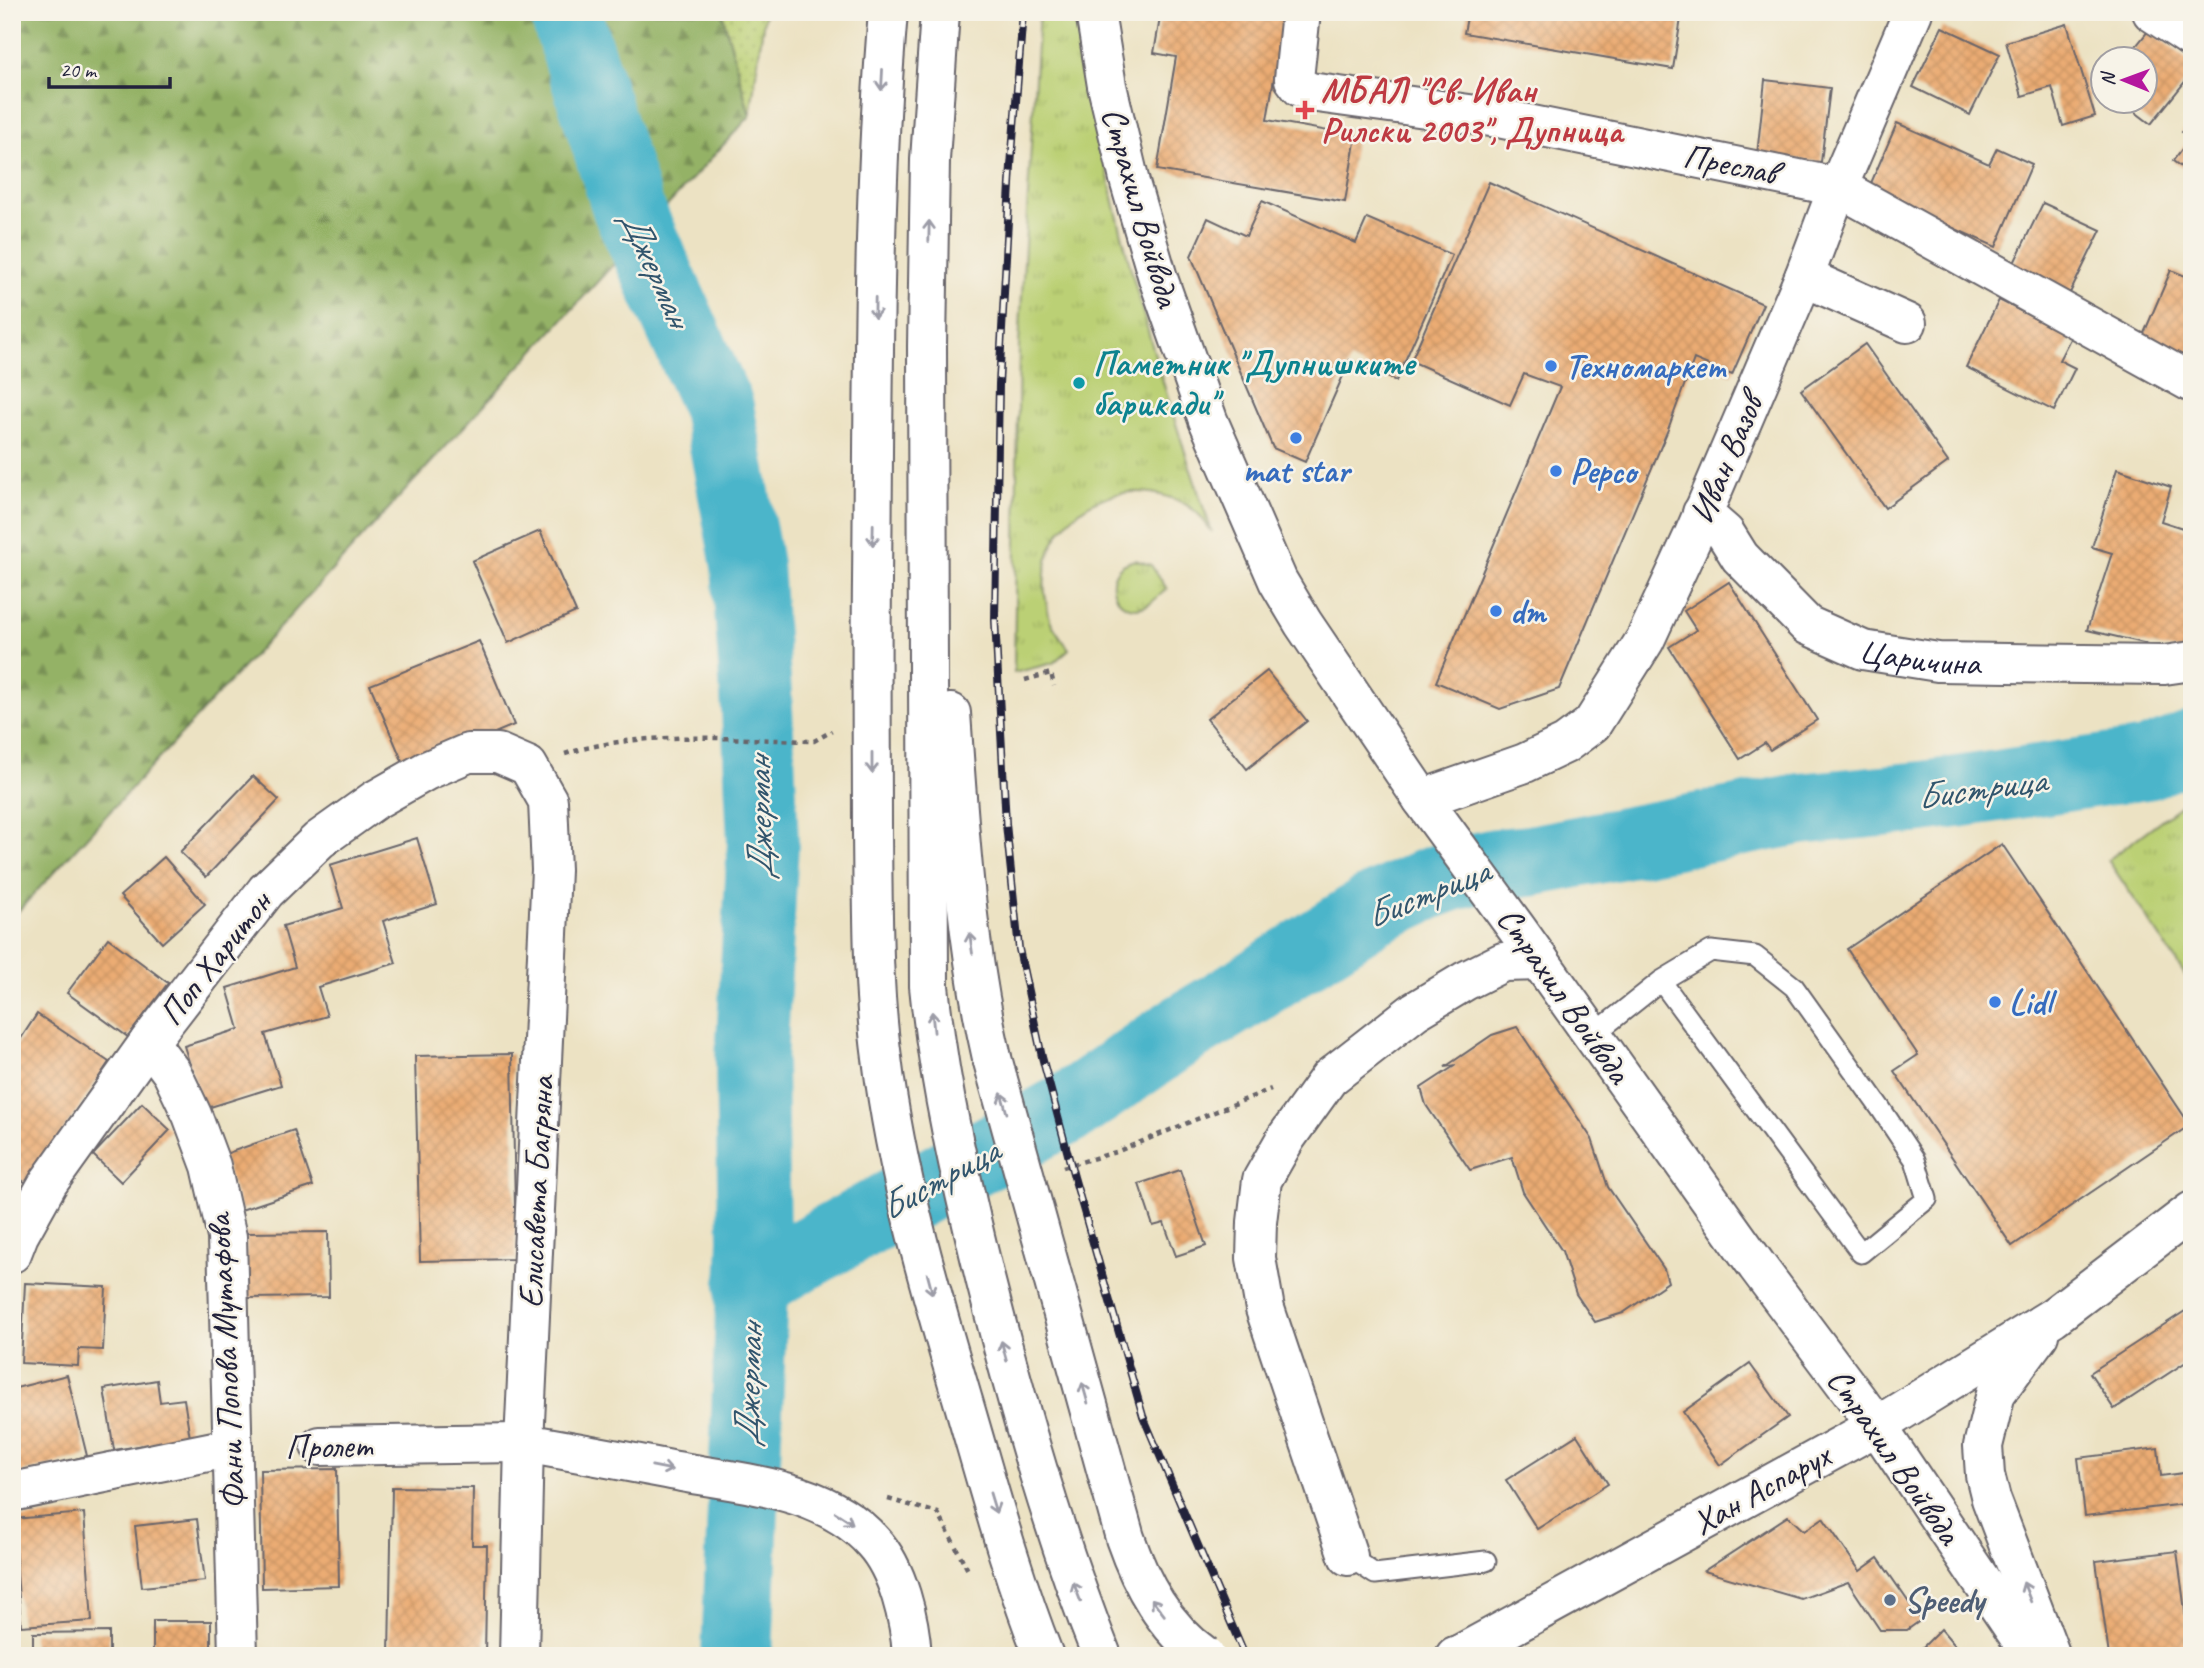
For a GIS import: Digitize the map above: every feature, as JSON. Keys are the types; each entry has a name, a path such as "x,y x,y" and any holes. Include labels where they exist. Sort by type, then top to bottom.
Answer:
{"street":[{"path":"888,12 877,176 872,666 876,1007 888,1105 912,1218 992,1501 1040,1646"},
{"path":"940,12 930,160 927,346 929,986 935,1044 966,1201 1027,1432 1074,1586 1102,1656"},
{"name":"Страхил Войвода","path":"1095,12 1107,86 1130,183 1158,278 1208,420 1270,567 1291,603 1422,799 1757,1266 1877,1426 2032,1656"},
{"name":"Преслав","path":"1301,12 1294,79 1300,87 1310,92 1498,118 1838,187 2192,383"},
{"name":"Иван Вазов","path":"1422,799 1525,763 1564,744 1592,724 1645,640 1804,277 1838,187 1913,12"},
{"path":"2152,12 2192,38"},
{"path":"1804,277 1906,323"},
{"path":"927,346 957,807 970,938 983,1020 1125,1538 1146,1589 1159,1610 1194,1648 1205,1656"},
{"name":"Царичина","path":"1702,513 1725,533 1740,557 1807,625 1863,650 1938,663 2164,665 2192,661"},
{"name":"Поп Харитон","path":"12,1253 48,1183 149,1042 266,891 319,839 375,800 426,771 468,753 513,759"},
{"name":"Елисавета Багряна","path":"513,759 548,801 551,870 524,1443 519,1656"},
{"path":"1348,1556 1265,1309 1256,1258 1262,1180 1286,1138 1329,1078 1415,1011 1465,981 1503,962 1540,961"},
{"name":"Фани Попова Мутафова","path":"149,1042 172,1073 192,1115 211,1166 227,1237 238,1656"},
{"name":"Хан Аспарух","path":"1457,1656 1877,1426 2053,1317 2192,1211"},
{"path":"2051,1656 1991,1499 1985,1475 1983,1446 1996,1393 2053,1317"},
{"name":"Пролет","path":"320,1446 524,1443 782,1491 833,1511 858,1527 875,1544 901,1596 910,1625 912,1656"},
{"path":"12,1492 233,1447"}],"lane":[{"path":"1593,1035 1661,981 1711,951 1755,956 1794,986 1915,1160 1927,1199 1861,1253 1661,981"},
{"path":"1348,1556 1375,1574 1486,1561"}],"path":[{"path":"1025,680 1051,673 1054,686"},
{"path":"513,759 644,738 814,741"},
{"path":"1055,1170 1116,1152 1271,1089 1329,1078"},
{"path":"938,1513 969,1572"}],"green space":[{"path":"12,12 722,12 750,116 12,918"},
{"path":"722,12 765,12 750,116"},
{"path":"1039,12 1076,12 1101,144 1132,275 1150,340 1212,532 1190,507 1157,494 1127,493 1104,498 1085,507 1068,521 1056,539 1048,559 1044,582 1050,620 1069,649 1053,663 1014,673 1019,345"},
{"path":"1135,560 1151,565 1167,589 1148,605 1134,608 1118,599 1113,582 1123,565"},
{"path":"2192,797 2192,985 2108,860"}],"building":[{"path":"1161,12 1285,12 1267,120 1356,136 1345,202 1157,170 1176,57 1154,53"},
{"path":"1468,12 1682,12 1673,69 1464,33"},
{"path":"2067,24 2088,93 2088,116 2095,116 2063,126 2052,87 2022,96 2006,42"},
{"path":"1942,27 2000,54 1970,115 1913,87"},
{"path":"2149,30 2192,64 2192,73 2158,115 2158,46 2136,46"},
{"path":"1765,80 1830,88 1821,162 1757,155"},
{"path":"2140,116 2157,116 2151,124"},
{"path":"2192,119 2192,175 2173,161 2190,138 2182,132"},
{"path":"1897,123 1989,164 1997,148 2032,164 1996,247 1868,190"},
{"path":"1489,182 1763,304 1732,375 1694,359 1667,432 1559,689 1500,709 1436,682 1560,387 1524,374 1510,405 1411,361"},
{"path":"1262,201 1356,243 1367,218 1452,255 1396,381 1350,360 1305,462 1273,448 1191,256 1208,218 1246,236"},
{"path":"2043,203 2101,230 2070,293 2013,265"},
{"path":"2171,270 2192,279 2192,359 2142,338"},
{"path":"1999,300 2071,337 2059,360 2075,368 2054,411 1966,367"},
{"path":"1865,344 1948,462 1885,508 1801,390"},
{"path":"2117,469 2171,487 2161,521 2192,531 2192,630 2183,652 2087,630 2112,553 2092,547"},
{"path":"540,531 576,612 508,643 472,561"},
{"path":"1729,582 1817,720 1770,750 1765,743 1740,759 1669,647 1696,630 1684,611"},
{"path":"479,641 514,725 406,770 370,685"},
{"path":"1267,671 1307,721 1247,769 1207,719"},
{"path":"253,776 279,800 206,877 180,852"},
{"path":"417,838 437,904 383,921 396,963 318,987 327,1016 265,1034 281,1085 204,1109 184,1046 239,1029 227,988 295,967 283,926 343,908 330,865"},
{"name":"Lidl","path":"2002,844 2190,1125 2012,1246 1894,1071 1918,1055 1847,949"},
{"path":"164,857 205,904 162,943 120,896"},
{"path":"108,938 168,983 128,1037 67,993"},
{"path":"37,1014 109,1062 28,1184 12,1174 12,1052"},
{"path":"1517,1027 1592,1139 1608,1187 1664,1269 1668,1282 1623,1313 1595,1322 1576,1294 1562,1251 1523,1192 1512,1157 1470,1170 1426,1105 1421,1088 1456,1065 1445,1067 1492,1035"},
{"path":"512,1054 516,1259 420,1261 415,1056"},
{"path":"142,1103 170,1130 121,1182 93,1155"},
{"path":"294,1130 313,1186 241,1210 222,1155"},
{"path":"1180,1170 1206,1246 1176,1256 1164,1223 1153,1226 1139,1184"},
{"path":"328,1232 329,1297 247,1298 246,1233"},
{"path":"25,1283 106,1287 103,1350 79,1349 78,1366 21,1363"},
{"path":"2185,1311 2192,1321 2192,1358 2114,1409 2090,1373"},
{"path":"1750,1364 1788,1417 1720,1465 1683,1412"},
{"path":"67,1375 87,1456 19,1473 12,1447 12,1389"},
{"path":"157,1380 160,1402 184,1399 190,1438 114,1450 104,1389"},
{"path":"1577,1435 1608,1484 1537,1529 1506,1480"},
{"path":"2158,1448 2161,1476 2192,1472 2192,1503 2085,1516 2078,1458"},
{"path":"337,1469 339,1586 262,1588 260,1470"},
{"path":"392,1487 473,1488 472,1545 487,1545 485,1656 389,1656"},
{"path":"84,1513 92,1621 21,1626 13,1519"},
{"path":"1788,1516 1804,1531 1823,1518 1860,1571 1878,1558 1921,1620 1907,1630 1880,1630 1848,1582 1801,1599 1704,1571"},
{"path":"197,1519 205,1581 142,1587 135,1526"},
{"path":"2177,1551 2191,1656 2109,1656 2096,1561"},
{"path":"153,1621 211,1621 211,1656 153,1656"},
{"path":"1941,1629 1964,1656 1914,1656"},
{"path":"109,1632 109,1656 33,1656 33,1633"}],"waterway":[{"name":"Джерман","path":"565,12 628,208 718,407 747,565 763,843 751,1061 754,1240 737,1656"},
{"name":"Бистрица","path":"751,1284 1072,1106 1181,1031 1372,910 1428,884 1461,872 1497,864 1530,861 1800,809 1923,797 2146,764 2192,746"}],"railway":[{"path":"1023,12 999,384 995,620 1006,824 1019,949 1042,1057 1143,1416 1245,1656"}],"place":[{"name":"МБАЛ \"Св. Иван Рилски 2003\", Дупница","path":"1305,110"},
{"name":"Техномаркет","path":"1551,366"},
{"name":"Паметник \"Дупнишките барикади\"","path":"1079,383"},
{"name":"mat star","path":"1296,438"},
{"name":"Pepco","path":"1556,471"},
{"name":"dm","path":"1496,611"},
{"name":"Lidl","path":"1995,1002"},
{"name":"Speedy","path":"1890,1600"}]}
